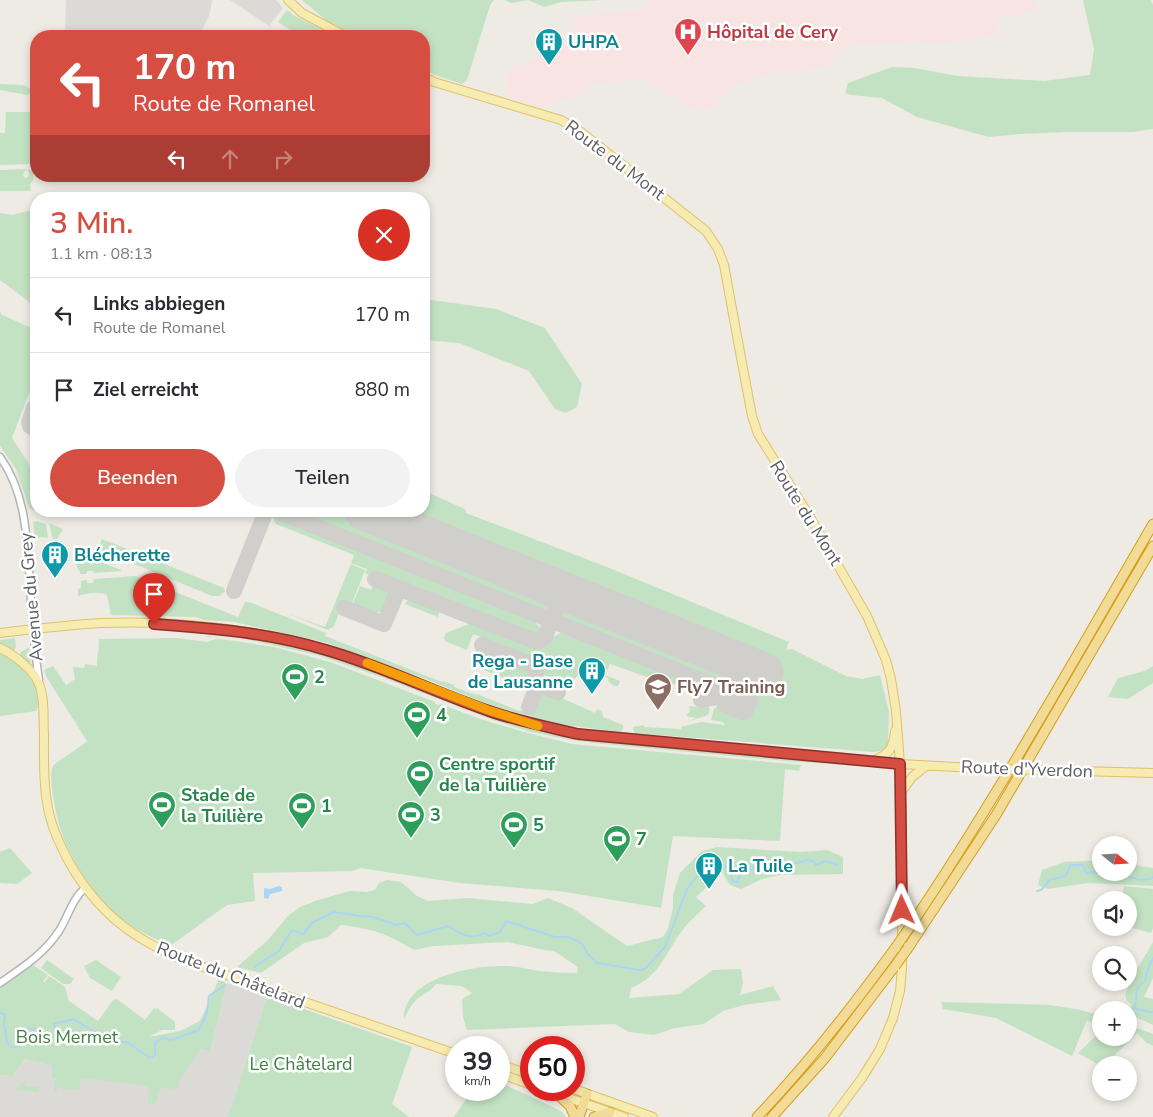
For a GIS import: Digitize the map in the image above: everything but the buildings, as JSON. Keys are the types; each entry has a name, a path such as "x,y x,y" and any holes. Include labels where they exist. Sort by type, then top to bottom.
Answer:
{"highway":[{"path":"757,1117 821,1045 909,928 965,844 1008,773 1153,524"},
{"path":"772,1117 830,1051 896,966 961,870 1009,794 1153,546"},
{"path":"579,1117 588,1099"},
{"path":"586,1117 588,1099"},
{"path":"565,1101 570,1106 575,1117"},
{"path":"594,1117 610,1112"}],"main road":[{"path":"288,0 302,14 333,30"},
{"name":"Route du Mont","path":"430,80 561,120 581,132 701,226 711,237 721,256 726,274 756,429 867,616 886,660 896,711 900,764 902,934 900,990 893,1018 883,1043 870,1066 834,1117"},
{"name":"Route d'Yverdon","path":"0,633 102,623 213,628 260,634 326,650 379,668 488,710 537,725 578,734 926,766 1153,773"},
{"path":"0,648 14,656 39,682"},
{"name":"Route du Châtelard","path":"39,682 43,706 49,814 58,841 86,888 116,921 144,941 163,951 220,973 445,1050"},
{"path":"873,761 888,754 891,750 896,711"},
{"path":"901,793 912,777 926,766"},
{"path":"585,1097 610,1112 624,1117"},
{"path":"585,1098 654,1117"}],"street":[{"name":"Avenue du Grey","path":"0,457 13,481 25,521 39,682"},
{"path":"0,982 32,961 51,942 65,922 78,894 86,888"}],"shaded area":[{"path":"66,0 214,0 202,30 65,30"},
{"path":"230,0 276,0 283,8 269,26"},
{"name":"Hôpital de Cery","path":"650,0 1032,0 1038,11 997,18 997,34 968,41 847,46 825,66 795,73 771,73 737,84 729,89 719,100 715,108 699,110 688,107 672,95 649,86 649,79 588,84 588,92 539,107 506,96 507,71 575,40 575,16 637,11"},
{"path":"236,979 269,990 228,1117 0,1117 0,1075 12,1077 25,1059 56,1067 195,1055 201,1049 210,1052 227,984"}],"green space":[{"path":"302,0 494,0 490,5 467,80 462,84 430,72 430,30 345,30 327,21"},
{"path":"505,0 528,0 511,3"},
{"path":"528,0 603,0 562,2 544,7"},
{"path":"1083,0 1151,0 1153,5 1153,129 1133,132 1066,132 989,137 917,117 882,98 845,93 848,83 892,67 914,68 958,76 1044,81 1090,75 1094,49"},
{"path":"287,10 323,30 290,30 278,22"},
{"path":"0,84 23,85 30,88 30,94 27,95 0,90"},
{"path":"6,112 30,112 30,164 0,165 0,133 5,133"},
{"path":"26,169 23,175 25,178 30,175 31,191 0,191 0,170"},
{"path":"30,210 30,302 0,280 0,213 12,215"},
{"path":"430,300 496,309 545,328 582,384 577,407 566,413 555,409 529,371 459,343 430,341"},
{"path":"0,311 2,315 30,327 30,391 12,438 30,467 30,508 16,469 0,446"},
{"path":"430,494 465,509 466,513 607,567 789,642 786,650 792,649 846,676 862,679 880,675 889,712 888,742 891,743 884,750 874,752 634,733 633,727 644,725 644,727 681,729 681,727 701,722 725,725 723,722 711,720 714,709 718,706 747,717 769,662 407,517 430,517"},
{"path":"275,517 281,517 531,617 540,628 541,633 536,637 396,581 395,585 365,573 367,569 351,563 354,555 276,524"},
{"path":"301,517 352,517 547,595 552,602 552,607 548,612 539,613"},
{"path":"33,522 46,524 48,538 41,537 35,539"},
{"path":"49,523 63,529 57,539 53,539"},
{"path":"102,539 224,588 225,592 219,596 212,596 103,551 101,556 96,554"},
{"path":"77,552 121,571 93,573 93,571 87,571 86,574 81,574 77,567 75,554"},
{"path":"351,564 365,570 352,603 346,601 341,613 332,610"},
{"path":"135,576 238,617 245,602 249,602 326,633 325,636 519,711 526,711 530,708 538,691 541,688 547,688 558,693 557,696 595,713 597,709 602,711 603,717 623,725 623,729 620,732 558,724 522,715 482,702 431,681 324,642 234,622 204,620 196,617 111,615 107,595 93,593 78,596 81,581 87,580 87,583 93,583 94,579"},
{"path":"374,581 393,589 385,610 376,613 353,604 360,586 371,590"},
{"path":"410,597 440,609 438,617 405,604"},
{"path":"570,605 744,674 750,681 749,686 746,691 737,692 565,623 560,619 560,612 562,608"},
{"path":"332,610 339,613 334,626 328,630 284,612 325,627"},
{"path":"472,623 536,647 545,644 558,634 568,632 710,688 715,692 698,694 659,678 647,677 610,664 605,675 620,681 618,686 614,686 608,681 609,678 605,677 604,680 585,672 572,681 564,678 559,690 536,681 538,672 535,664 483,643 484,638 473,634 467,650 445,641 446,633"},
{"path":"208,636 282,643 304,648 371,670 495,717 550,733 614,742 758,754 763,757 860,766 786,761 566,739 531,732 493,720 384,678 317,655 249,640 204,637"},
{"path":"15,638 16,647 14,652 0,644 0,640"},
{"name":"Centre sportif de la Tuilière","path":"177,638 207,642 216,639 228,640 274,647 330,662 435,702 435,704 440,704 483,720 524,732 572,744 801,765 799,771 785,769 780,841 673,836 661,908 559,891 460,883 360,868 353,871 253,873 255,901 227,905 170,946 134,928 112,913 87,882 67,846 55,807 51,775 55,764 87,741 47,678 44,670 53,666 66,685 75,679 73,667 84,668 85,664 97,666 99,639"},
{"path":"29,648 31,667 19,655 22,651"},
{"path":"485,648 531,668 534,674 528,688 479,668 483,656 479,655 481,649"},
{"path":"0,652 22,669 35,685 39,703 36,711 0,716"},
{"path":"1153,666 1153,683 1128,699 1108,697 1118,678 1145,671"},
{"path":"708,705 710,710 708,715 687,722 696,718 686,716 690,711 689,706"},
{"path":"717,847 802,852 827,850 843,857 843,874 780,875 762,879 741,889 730,885 722,872 696,897 706,906 684,928 655,971 641,983 631,988 629,998 679,994 713,970 741,969 743,983 740,995 773,986 781,1000 744,1005 723,1011 704,1024 675,1028 654,1035 629,1032 615,1024 467,1030 463,1017 462,999 472,993 462,986 436,984 431,990 415,1001 404,1019 407,1005 415,993 427,984 458,972 475,968 504,966 538,971 577,973 578,967 554,951 508,942 433,946 414,950 395,939 379,933 341,925 328,937 304,943 261,973 237,967 268,940 288,916 300,907 350,891 367,892 375,890 379,883 387,880 401,882 417,896 428,901 468,898 533,904 548,898 572,908 627,946 663,937 668,928 673,908 673,895 680,873 702,851"},
{"path":"10,848 32,873 17,884 0,883 0,852"},
{"path":"1092,860 1092,881 1138,881 1138,866 1153,868 1153,886 1088,883 1048,889 1038,885 1042,870 1064,862"},
{"path":"1124,886 1153,889 1153,928 1151,933 1137,929 1137,891 1123,891"},
{"path":"1153,942 1153,978 1144,997 1153,999 1153,1025 1137,1018 1137,1001 1127,1001 1125,995 1127,991 1137,991 1137,969"},
{"path":"47,960 74,979 70,984 63,984 41,968"},
{"path":"96,960 121,977 112,991 90,978 84,966"},
{"name":"Bois Mermet","path":"33,965 48,975 43,981 45,982 49,976 65,987 69,1001 98,1021 113,1000 117,999 145,1020 154,1008 157,1008 175,1022 175,1030 162,1030 149,1037 180,1031 200,1021 219,979 227,984 210,1052 201,1049 178,1082 178,1089 161,1088 155,1104 148,1103 149,1086 81,1078 79,1090 57,1088 57,1092 54,1091 56,1079 52,1078 52,1066 25,1059 12,1077 0,1075 0,983 4,985"},
{"name":"Le Châtelard","path":"267,996 412,1047 392,1104 409,1117 228,1117"},
{"path":"941,1002 1050,1005 1092,1013 1092,1022 1087,1020 1072,1056 996,1018 943,1009"},
{"path":"1137,1028 1153,1034 1153,1046 1137,1033"},
{"path":"1092,1040 1092,1046 1124,1046 1114,1056 1092,1056 1092,1061 1078,1053"},
{"path":"25,1083 25,1086 39,1087 39,1091 44,1093 18,1090 17,1094 17,1086"},
{"path":"510,1087 520,1092 520,1101 540,1101 561,1111 566,1117 454,1117 465,1101 510,1101"}],"water":[{"path":"282,887 282,891 270,894 268,899 264,898 264,888 270,889"}],"waterway":[{"path":"254,967 279,951 292,930 303,934 312,923 333,912 373,917 396,925 405,923 417,935 448,926 465,935 474,936 484,933 490,936 500,932 506,921 555,937 569,937 582,944 597,963 639,970 645,969 665,947 687,889 697,876 717,863 727,867 733,882 737,882 742,872 758,867 773,869 780,865 785,866 807,860 813,861 816,865 826,861 838,865"},
{"path":"1037,891 1041,890 1050,880 1065,876 1071,865 1083,865 1086,873 1092,872"},
{"path":"1138,879 1153,877"},
{"path":"1153,958 1145,981 1138,987 1134,1008 1153,1012"},
{"path":"0,1013 5,1014 4,1023 7,1043 14,1048 21,1044 27,1029 37,1030 47,1039 56,1033 54,1024 73,1019 100,1035 106,1042 127,1042 150,1058 155,1055 157,1041 163,1038 171,1040 199,1030 207,1013 209,996 225,985"}],"taxiway":[{"path":"30,419 30,426"},
{"path":"234,591 264,517"},
{"path":"292,517 743,697 752,691 754,686 752,672 745,664"},
{"path":"375,579 535,641 545,637 560,603 571,597 579,597"},
{"path":"547,585 556,593 558,604"},
{"path":"344,608 384,624 397,593 404,589"},
{"path":"482,645 533,665 536,673 533,682 538,684"},
{"path":"529,707 538,684 558,692"},
{"path":"715,687 722,693 725,705 742,712 746,710 750,700"},
{"path":"701,700 734,694"}],"runway":[{"path":"379,517 764,672"}],"slow traffic":[{"path":"367,663 452,697 538,726"}],"place":[{"name":"Hôpital de Cery","path":"688,56"},
{"name":"UHPA","path":"549,66"},
{"name":"Blécherette","path":"55,579"},
{"name":"Rega - Base de Lausanne","path":"592,695"},
{"name":"2","path":"295,701"},
{"name":"Fly7 Training","path":"658,711"},
{"name":"4","path":"417,739"},
{"name":"Centre sportif de la Tuilière","path":"420,798"},
{"name":"Stade de la Tuilière","path":"162,829"},
{"name":"1","path":"302,830"},
{"name":"3","path":"411,839"},
{"name":"5","path":"514,849"},
{"name":"7","path":"617,863"},
{"name":"La Tuile","path":"709,890"}],"route":[{"path":"154,624 223,629 293,641 375,666 452,697 514,719 578,734 900,764 902,910"}]}
